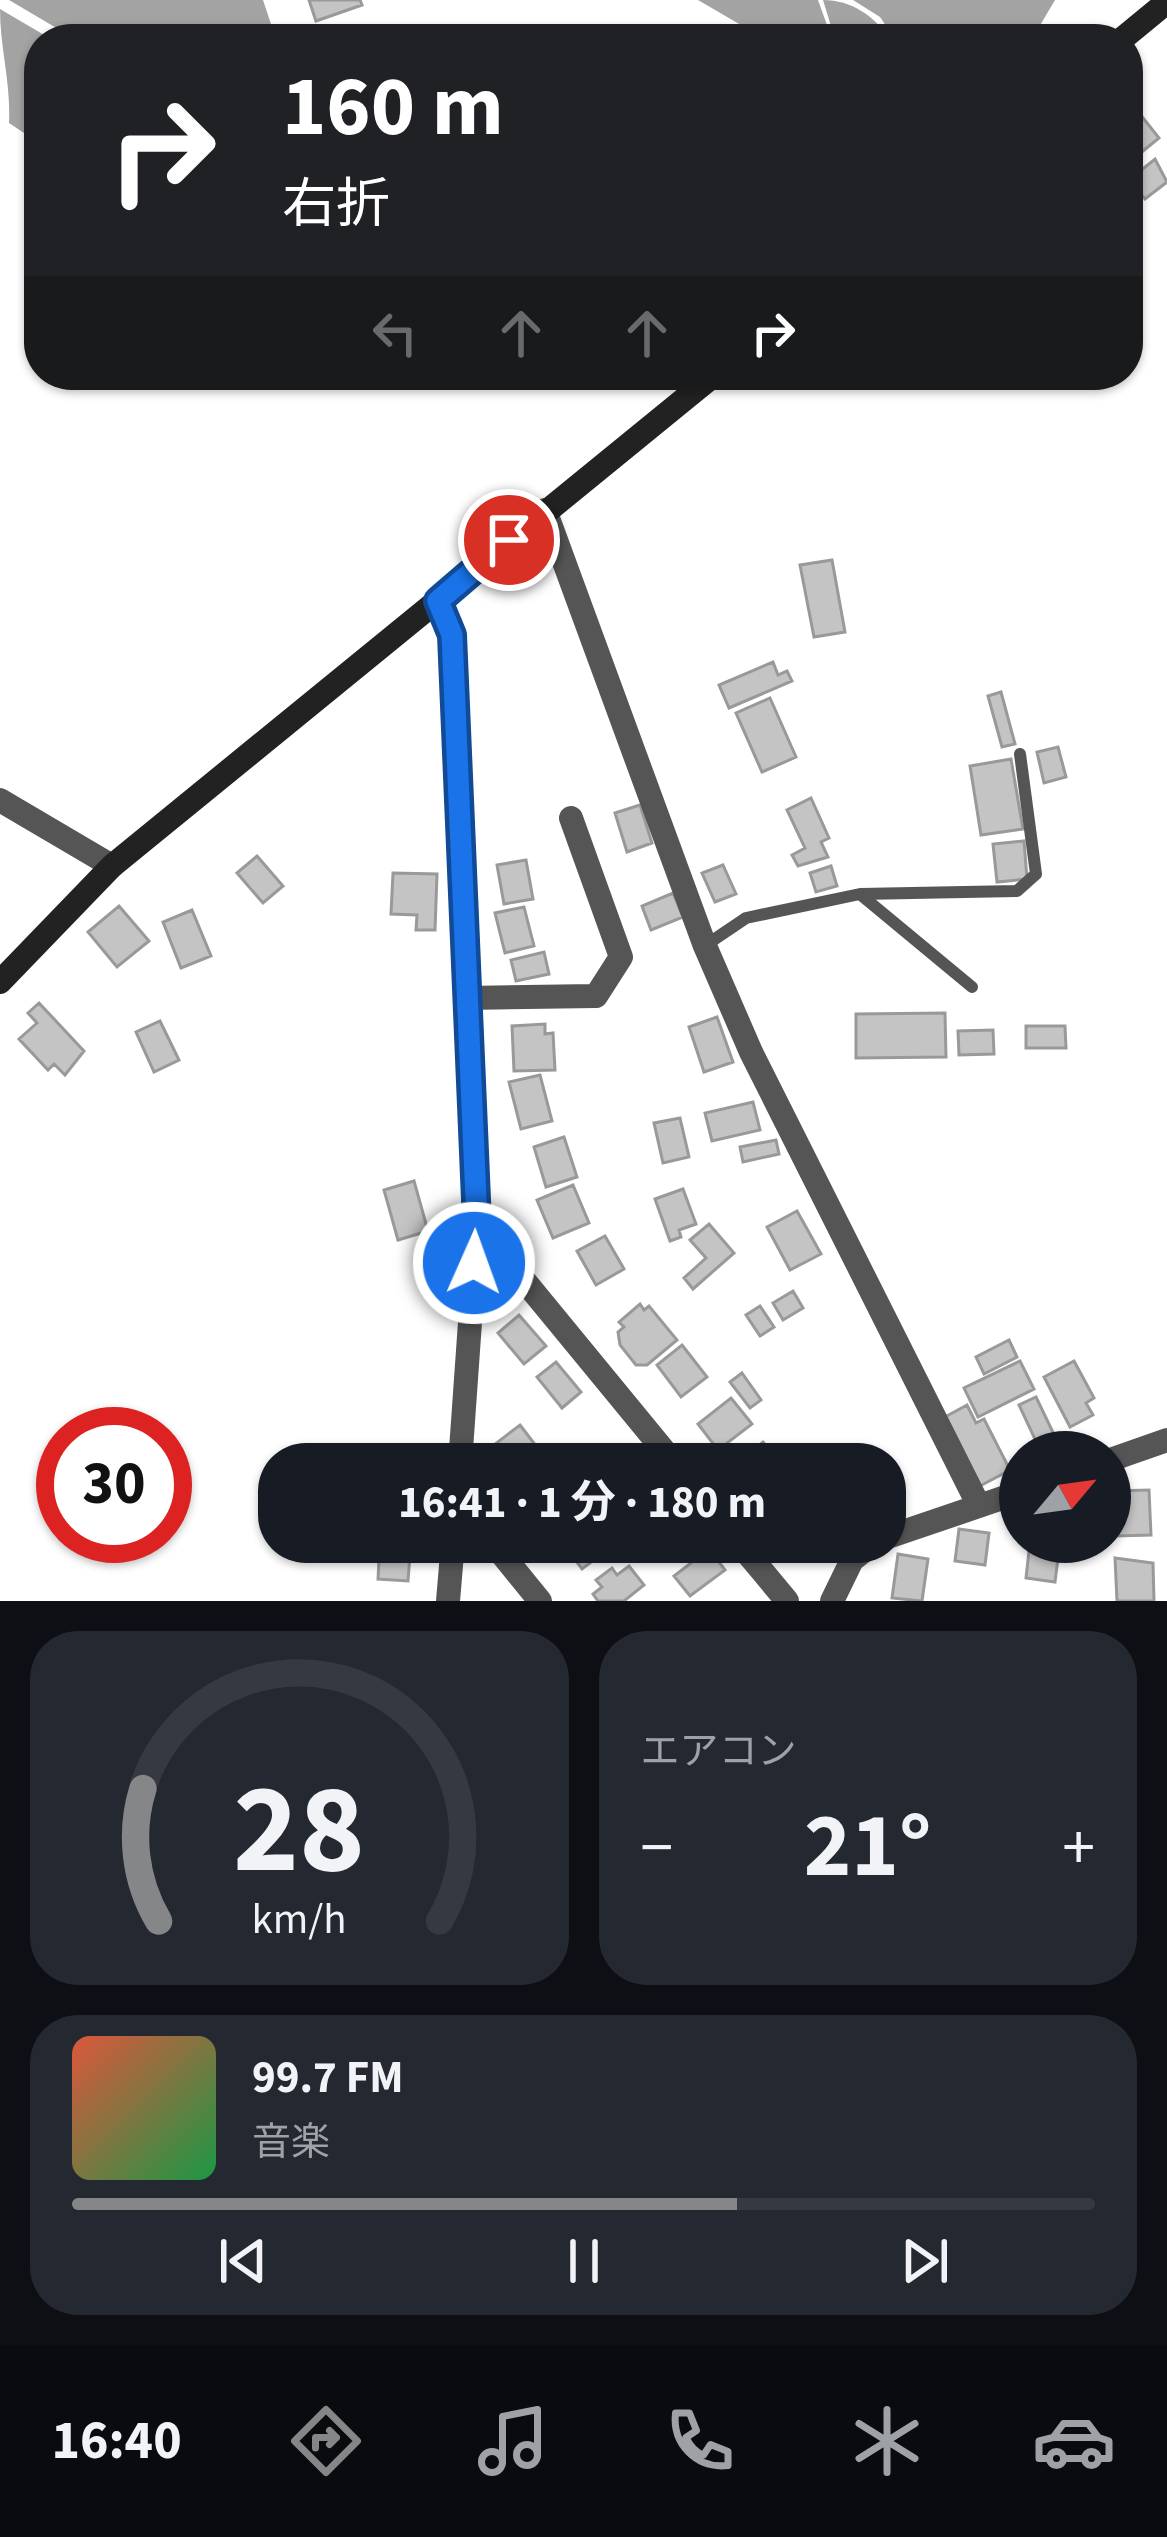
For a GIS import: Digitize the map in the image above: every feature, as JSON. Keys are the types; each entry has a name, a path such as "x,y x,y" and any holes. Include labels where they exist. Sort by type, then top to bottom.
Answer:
{"street":[{"path":"1140,24 1167,2"},
{"path":"0,982 112,866 695,390"},
{"path":"545,509 705,946 751,1052 980,1507"},
{"path":"438,601 452,635 477,1223 461,1443"},
{"path":"0,800 112,866"},
{"path":"466,998 596,996 621,957 571,818"},
{"path":"477,1223 657,1443"},
{"path":"1131,1453 1167,1440"},
{"path":"906,1531 999,1500"},
{"path":"448,1601 451,1563"},
{"path":"509,1563 540,1601"},
{"path":"755,1563 787,1601"},
{"path":"832,1601 851,1563"}],"lane":[{"path":"705,946 746,919 860,894 1017,892 1036,874 1020,754"},
{"path":"860,894 972,987"}],"shaded area":[{"path":"9,0 263,0 271,24 50,24"},
{"path":"698,0 818,0 827,24 739,24"},
{"path":"823,0 843,3 878,24 830,24"},
{"path":"853,0 1055,0 1041,24 885,24"},
{"path":"0,9 26,24 24,133 9,123"}],"building":[{"path":"309,0 360,0 362,5 316,21"},
{"path":"1143,118 1159,138 1143,151"},
{"path":"1155,159 1167,182 1145,199 1143,197 1143,169"},
{"path":"832,560 845,632 814,637 800,565"},
{"path":"773,662 778,675 787,671 792,681 729,708 719,685"},
{"path":"1001,692 1015,744 1002,747 988,696"},
{"path":"770,698 796,757 762,772 736,713"},
{"path":"1058,747 1066,777 1044,783 1037,752"},
{"path":"1011,759 1023,829 981,835 970,766"},
{"path":"811,798 829,838 821,842 828,857 798,866 792,855 805,848 787,810"},
{"path":"640,805 652,843 627,852 615,813"},
{"path":"1024,841 1027,879 997,882 993,844"},
{"path":"257,856 283,886 263,903 237,873"},
{"path":"526,860 533,899 504,904 497,865"},
{"path":"723,865 736,894 715,902 702,873"},
{"path":"831,866 837,886 816,892 810,873"},
{"path":"393,873 437,874 435,930 416,930 417,915 391,914"},
{"path":"673,893 683,917 651,930 642,906"},
{"path":"119,906 149,941 117,967 88,932"},
{"path":"524,907 534,946 505,953 495,913"},
{"path":"192,910 211,956 181,968 163,922"},
{"path":"544,952 549,974 516,981 511,960"},
{"path":"39,1003 84,1051 65,1075 54,1064 48,1070 19,1039 37,1023 28,1013"},
{"path":"945,1013 946,1057 856,1058 856,1014"},
{"path":"717,1017 733,1062 704,1072 689,1027"},
{"path":"160,1021 179,1060 154,1072 136,1032"},
{"path":"545,1024 545,1034 553,1033 555,1070 514,1071 512,1026"},
{"path":"1026,1026 1065,1026 1066,1048 1026,1048"},
{"path":"993,1030 994,1054 959,1055 958,1031"},
{"path":"540,1075 552,1121 521,1129 509,1082"},
{"path":"753,1102 760,1130 712,1141 705,1113"},
{"path":"680,1118 689,1157 663,1163 654,1123"},
{"path":"564,1137 577,1177 546,1187 534,1147"},
{"path":"776,1140 779,1154 743,1162 740,1147"},
{"path":"414,1181 428,1231 398,1240 384,1190"},
{"path":"573,1185 589,1223 553,1238 537,1200"},
{"path":"683,1189 696,1224 679,1230 681,1237 670,1241 655,1199"},
{"path":"797,1211 821,1254 790,1270 767,1227"},
{"path":"709,1224 734,1253 693,1289 684,1278 706,1258 690,1240"},
{"path":"605,1236 624,1269 596,1285 577,1251"},
{"path":"793,1291 803,1308 783,1320 773,1303"},
{"path":"640,1304 644,1310 649,1306 677,1340 647,1365 636,1365 620,1345 618,1332 624,1327 619,1322"},
{"path":"760,1306 774,1327 760,1336 746,1315"},
{"path":"519,1315 546,1346 524,1364 498,1333"},
{"path":"1009,1340 1017,1357 984,1374 976,1357"},
{"path":"682,1345 707,1377 681,1397 657,1365"},
{"path":"1020,1361 1034,1389 978,1417 964,1388"},
{"path":"1074,1361 1094,1398 1086,1403 1093,1415 1070,1427 1044,1377"},
{"path":"556,1362 581,1392 562,1408 537,1377"},
{"path":"742,1373 761,1400 750,1408 730,1382"},
{"path":"1036,1397 1052,1431 1031,1431 1019,1405"},
{"path":"731,1398 752,1424 727,1443 713,1443 698,1424"},
{"path":"967,1405 976,1423 984,1419 999,1448 999,1476 978,1487 943,1418"},
{"path":"520,1425 534,1443 497,1443"},
{"path":"1149,1490 1151,1535 1131,1536 1131,1491"},
{"path":"959,1529 989,1533 985,1565 955,1561"},
{"path":"906,1555 928,1559 922,1601 892,1598 897,1563 906,1563"},
{"path":"379,1563 409,1563 408,1581 378,1579"},
{"path":"691,1563 720,1563 725,1570 690,1596 674,1576"},
{"path":"1028,1563 1057,1563 1055,1582 1026,1578"},
{"path":"1115,1563 1153,1563 1154,1601 1117,1601"},
{"path":"629,1566 644,1585 624,1601 598,1601 593,1594 602,1587 596,1580 612,1568 617,1575"}],"route":[{"path":"474,1263 477,1223 452,635 438,601 509,540"}]}
